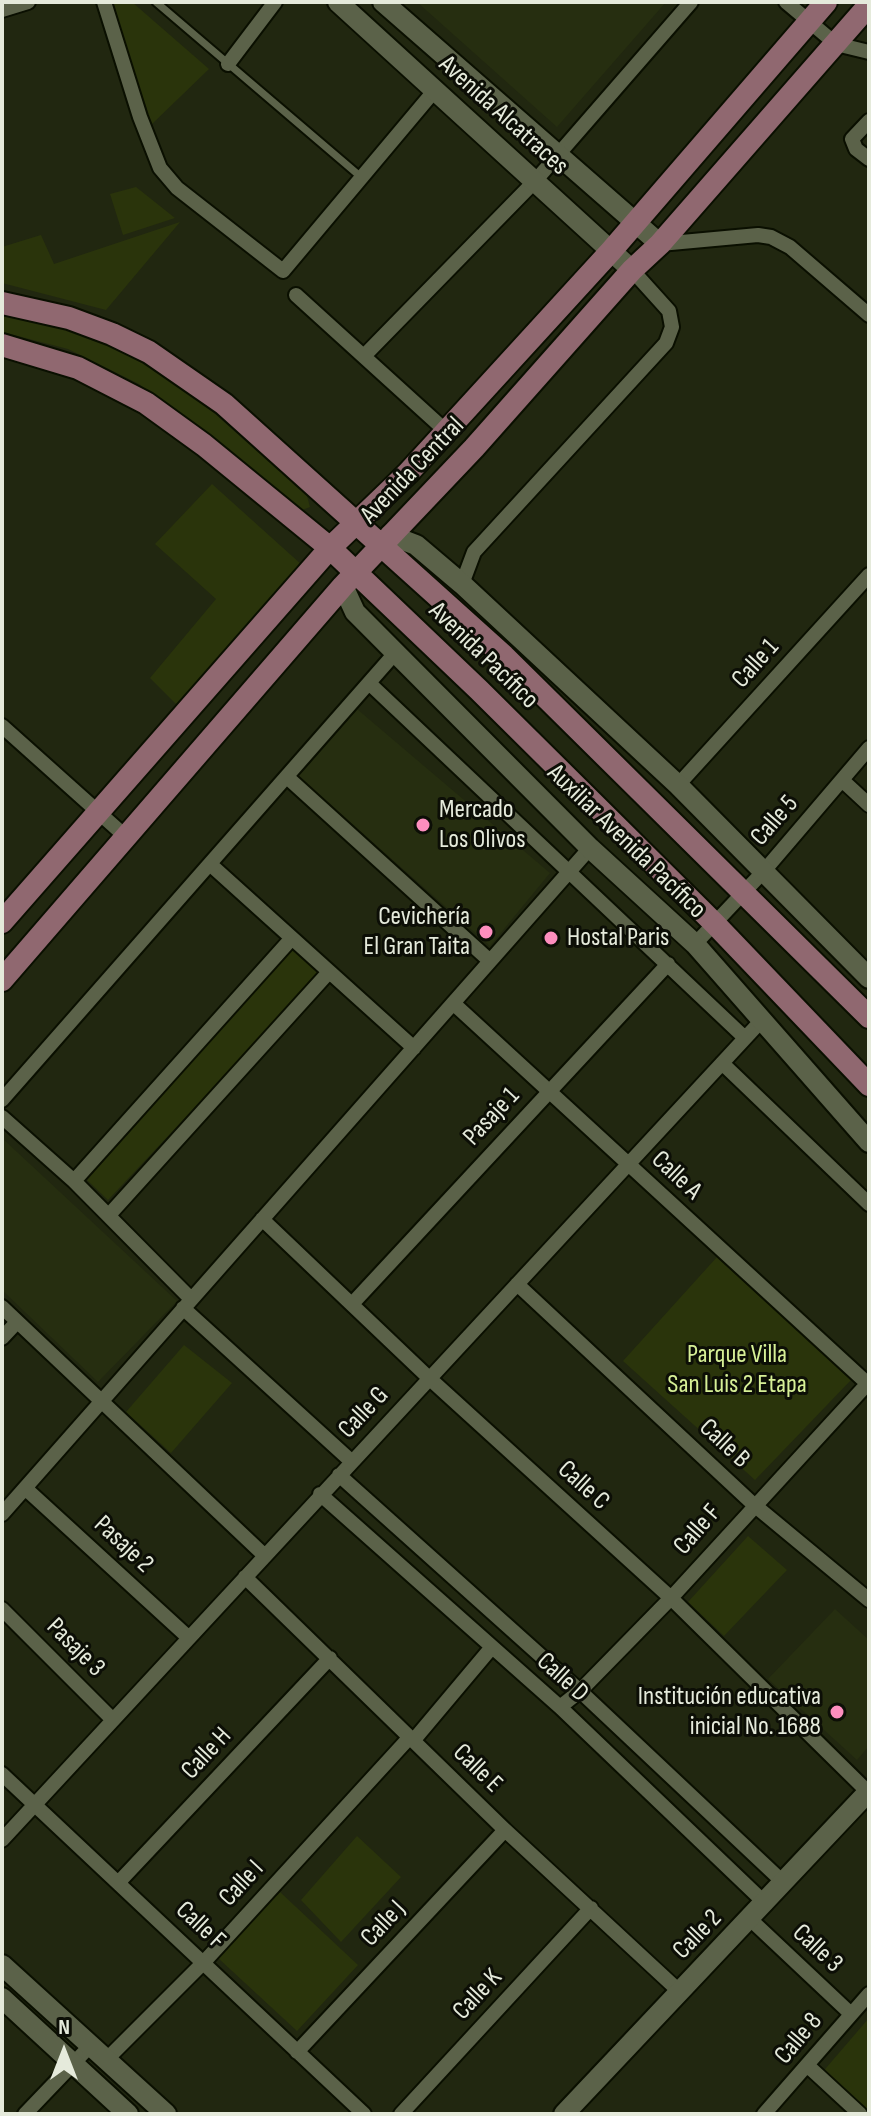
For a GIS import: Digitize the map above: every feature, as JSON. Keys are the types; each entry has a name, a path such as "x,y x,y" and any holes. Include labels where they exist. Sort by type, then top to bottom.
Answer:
{"main road":[{"name":"Avenida Alcatraces","path":"338,2 632,270"},
{"path":"383,2 660,244"},
{"name":"Avenida Central","path":"330,548 447,432 611,251 826,2"},
{"name":"Avenida Central","path":"2,980 349,579 474,448 632,270 660,244 869,5"},
{"name":"Avenida Pacífico","path":"2,303 69,318 149,352 224,404 356,523 385,540 869,1017"},
{"name":"Avenida Pacífico","path":"2,345 78,368 146,403 204,445 330,548 349,579 715,924 869,1085"},
{"path":"385,540 416,545 462,584 678,785 869,978"},
{"path":"2,922 330,548"},
{"name":"Auxiliar Avenida Pacífico","path":"349,579 355,612 590,848 695,944 869,1142"},
{"name":"Calle 2","path":"564,2114 766,1904 868,1791"},
{"path":"2,1965 166,2114"},
{"path":"2,1998 128,2114"}],"street":[{"path":"2,10 28,2"},
{"path":"104,2 160,168 177,188 283,271 435,90"},
{"path":"228,64 275,2"},
{"path":"364,356 536,180 691,2"},
{"path":"786,2 836,44 869,52"},
{"path":"869,121 852,139 856,149 869,159"},
{"path":"660,244 758,235 771,237 790,247 869,315"},
{"path":"462,584 474,552 666,343 672,327 669,311 632,270"},
{"path":"296,295 447,432"},
{"name":"Calle 1","path":"678,785 869,575"},
{"path":"2,1100 396,652"},
{"path":"369,683 745,1038"},
{"path":"2,726 125,836"},
{"name":"Calle 5","path":"715,924 869,748"},
{"path":"287,777 490,961"},
{"path":"842,780 869,805"},
{"path":"2,1514 590,848"},
{"path":"211,865 414,1048"},
{"path":"695,944 715,924"},
{"path":"74,1181 292,938"},
{"name":"Pasaje 1","path":"352,1304 668,964"},
{"path":"109,1215 329,972"},
{"name":"Calle A","path":"453,1003 868,1382"},
{"name":"Calle G","path":"2,1840 762,1020"},
{"path":"722,1063 869,1204"},
{"path":"2,1117 109,1215 187,1304 351,1461"},
{"name":"Calle C","path":"262,1219 429,1378 671,1598 868,1791"},
{"name":"Calle B","path":"517,1284 753,1504 866,1591"},
{"path":"2,1307 265,1556"},
{"path":"2,1338 17,1322"},
{"name":"Calle F","path":"560,1707 580,1691 671,1598 753,1504 868,1382"},
{"name":"Calle D","path":"339,1475 580,1691 784,1883"},
{"name":"Pasaje 2","path":"25,1488 189,1638"},
{"name":"Calle D","path":"320,1494 560,1707 766,1904"},
{"name":"Calle E","path":"245,1577 505,1830 680,1992"},
{"name":"Pasaje 3","path":"2,1609 113,1720"},
{"name":"Calle I","path":"100,2052 204,1962 492,1647"},
{"name":"Calle H","path":"118,1883 330,1658"},
{"name":"Calle F","path":"2,1774 364,2114"},
{"name":"Calle J","path":"297,2052 505,1830"},
{"name":"Calle K","path":"401,2114 591,1908"},
{"name":"Calle 3","path":"750,1919 851,2014"},
{"name":"Calle 8","path":"764,2114 869,1994"},
{"path":"25,2114 73,2064 100,2052"},
{"path":"808,2066 860,2114"}],"lane":[{"path":"156,2 363,178"}],"shaded area":[{"path":"417,2 666,2 557,127"},
{"name":"Mercado Los Olivos","path":"357,709 550,873 490,946 298,776"},
{"path":"2,1138 177,1301 98,1382 2,1290"},
{"name":"Institución educativa inicial No. 1688","path":"835,1609 869,1640 869,1746 857,1760 768,1679"}],"green space":[{"path":"110,2 132,2 209,69 152,124"},
{"path":"136,187 175,218 123,235 110,194"},
{"path":"180,222 106,310 2,283 2,247 41,235 54,264"},
{"path":"2,311 92,336 164,375 213,412 307,496 310,507 297,512 212,438 139,384 68,349 2,332"},
{"path":"212,484 302,565 179,707 150,678 216,599 155,544"},
{"path":"292,947 321,973 108,1200 87,1180"},
{"name":"Parque Villa San Luis 2 Etapa","path":"717,1257 851,1380 755,1480 623,1361"},
{"path":"184,1345 232,1383 171,1453 126,1412"},
{"path":"748,1536 787,1570 724,1636 688,1602"},
{"path":"357,1836 401,1877 341,1942 301,1900"},
{"path":"280,1892 358,1965 297,2031 218,1958"},
{"path":"869,2018 869,2114 863,2114 820,2075"}],"place":[{"name":"Mercado Los Olivos","path":"423,825"},
{"name":"Cevichería El Gran Taita","path":"486,932"},
{"name":"Hostal Paris","path":"551,938"},
{"name":"Institución educativa inicial No. 1688","path":"837,1712"}]}
